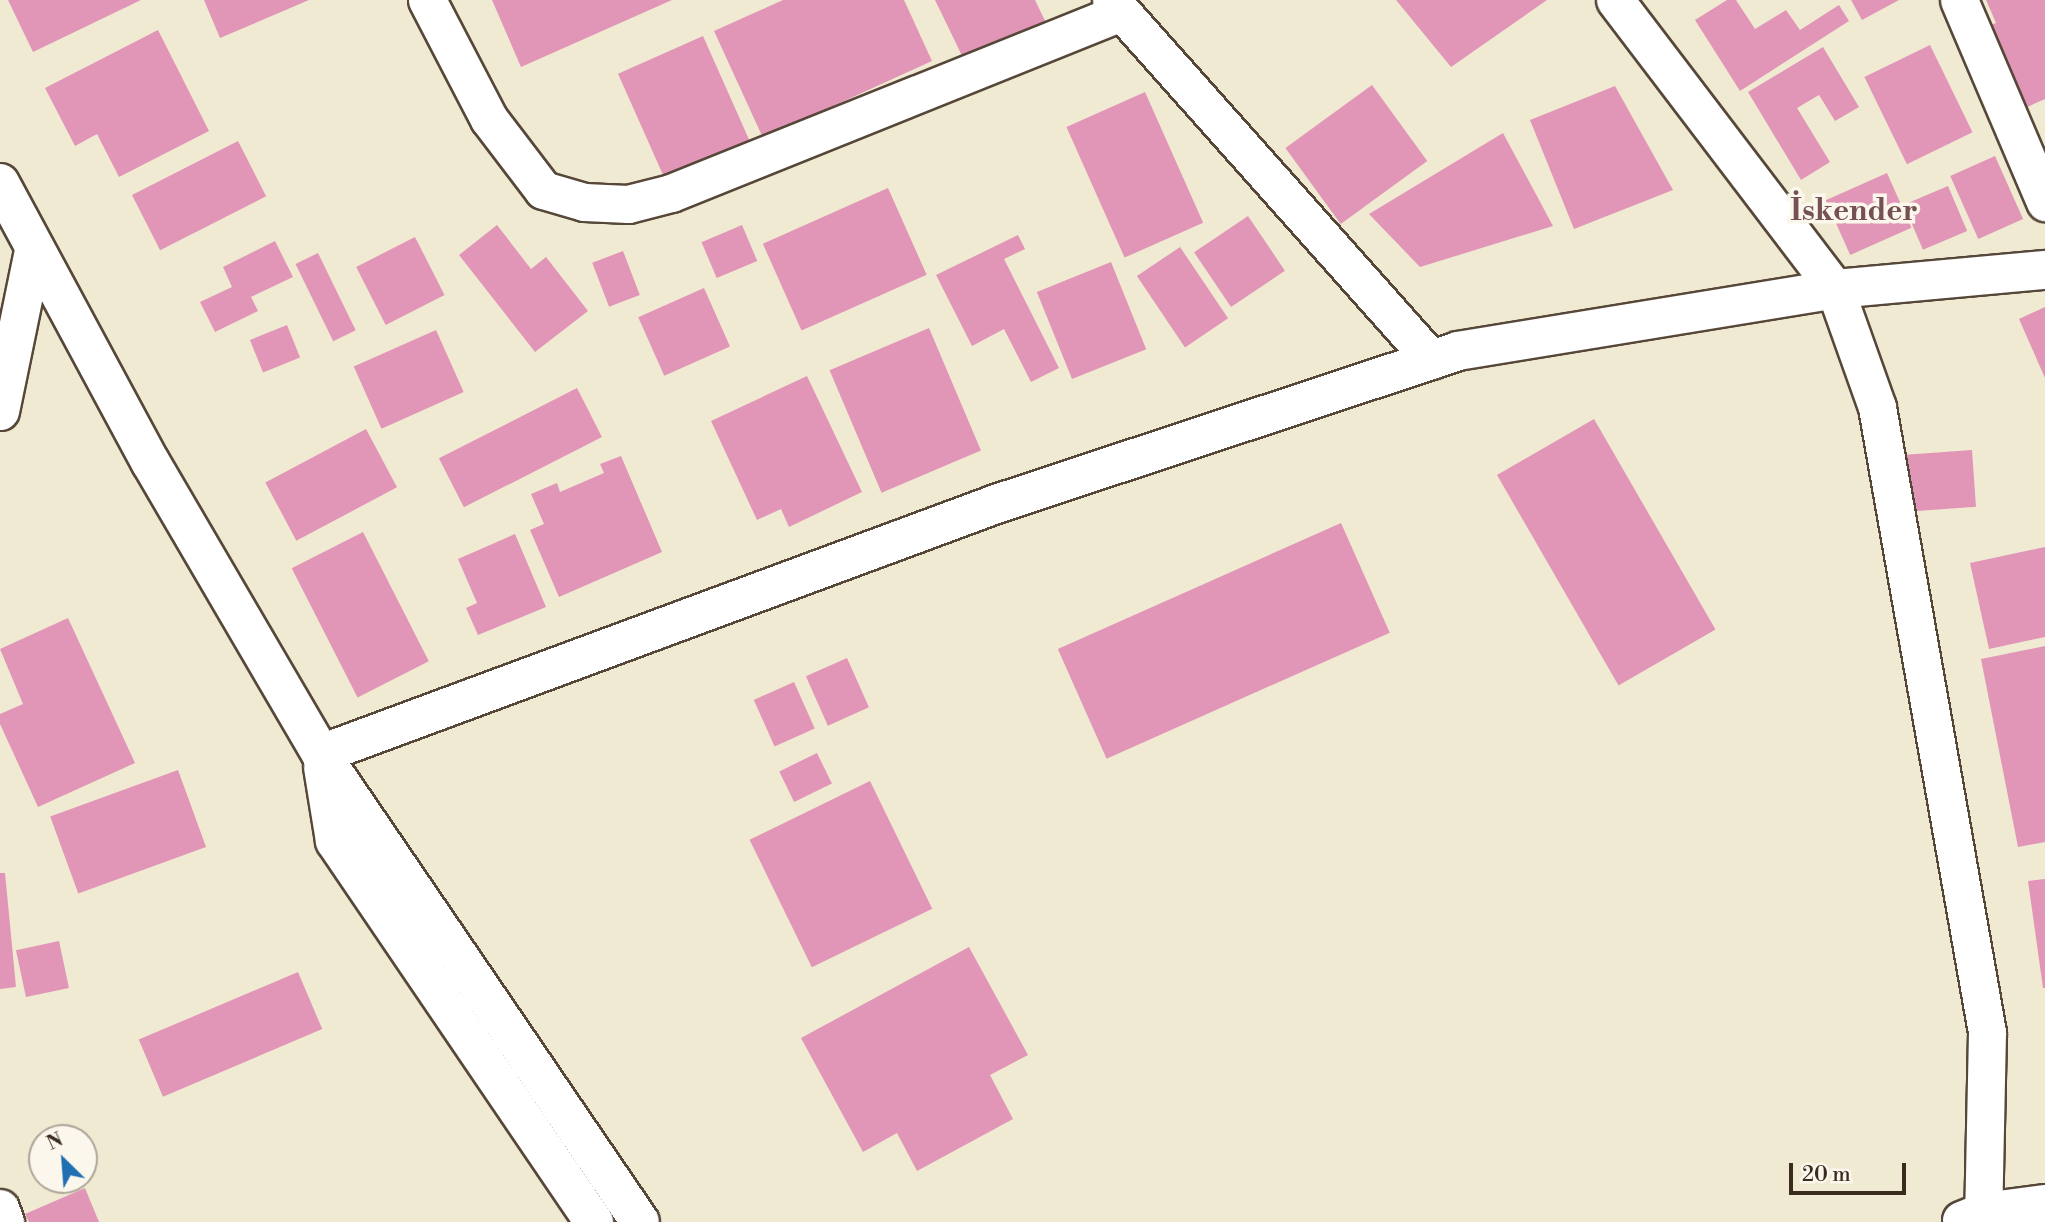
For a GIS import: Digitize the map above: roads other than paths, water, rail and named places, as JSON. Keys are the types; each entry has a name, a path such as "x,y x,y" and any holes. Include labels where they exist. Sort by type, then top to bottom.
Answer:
{"main road":[{"path":"0,183 151,463 321,754 640,1222"},
{"path":"321,754 996,505 1458,351 1835,289 2045,270"},
{"path":"321,754 335,841 594,1222"}],"street":[{"path":"428,0 489,119 543,190 584,202 628,204 671,193 1116,6 1432,360"},
{"path":"1615,0 1835,289 1877,407 1987,1032 1975,1218 2045,1203"},
{"path":"1959,0 2045,202"},
{"path":"0,411 34,246"},
{"path":"0,1208 5,1222"}],"district":[{"name":"İskender","path":"1854,211"}]}
